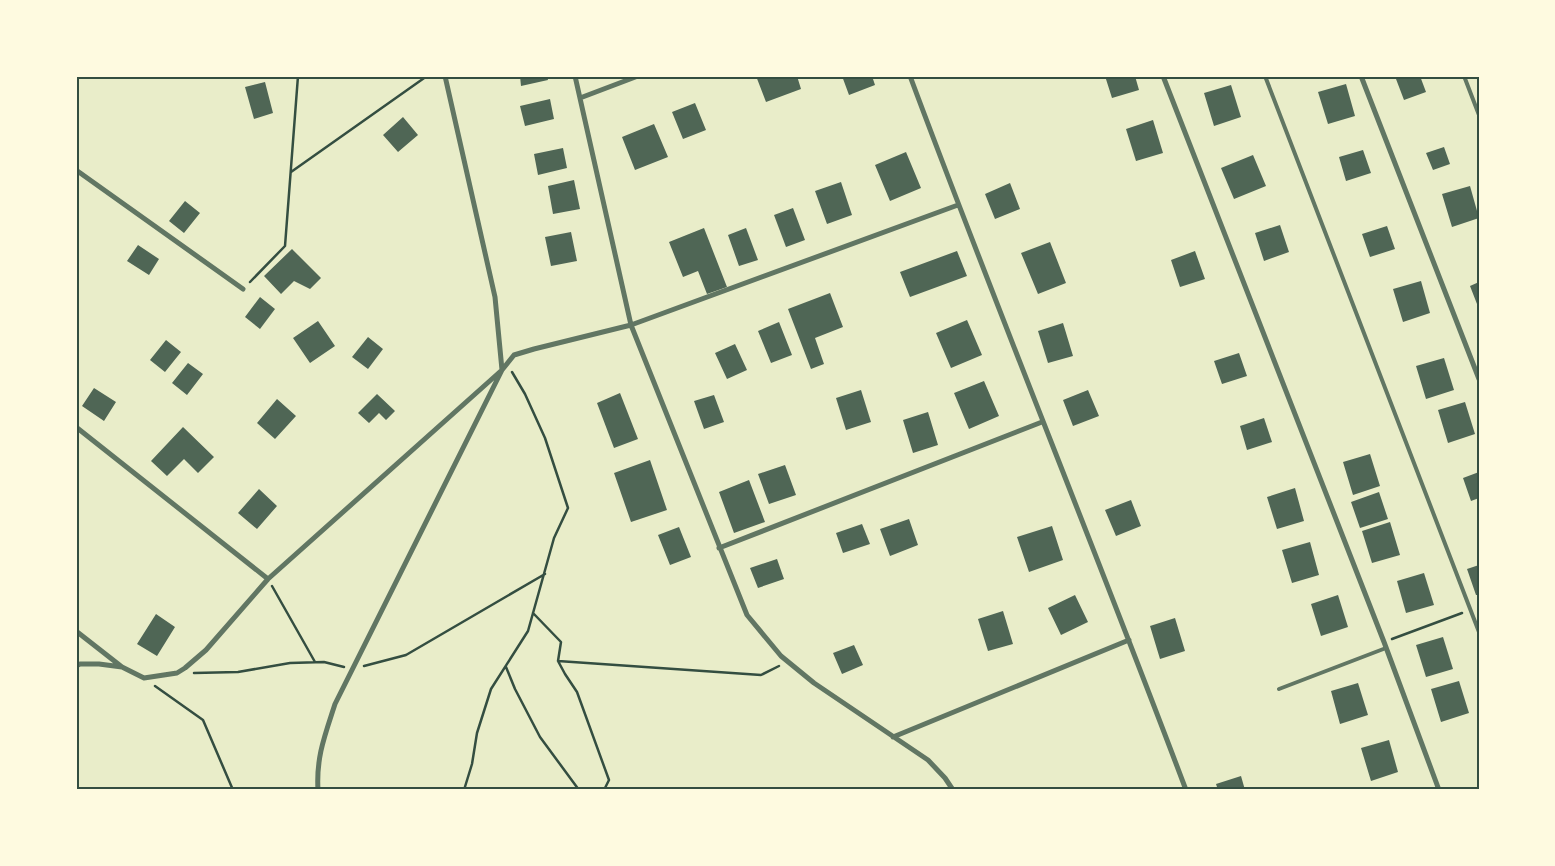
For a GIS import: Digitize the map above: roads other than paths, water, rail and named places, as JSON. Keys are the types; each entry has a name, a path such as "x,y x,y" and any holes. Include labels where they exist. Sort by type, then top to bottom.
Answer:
{"street":[{"path":"318,790 317,772 320,753 335,704 502,370 494,297 444,76"},
{"path":"574,76 631,325 746,615 787,662 814,683 928,760 945,778 952,790"},
{"path":"580,98 638,76"},
{"path":"910,76 958,206 1186,790"},
{"path":"1164,76 1385,645 1439,790"},
{"path":"1361,76 1479,379"},
{"path":"76,170 243,289"},
{"path":"76,631 122,667 144,678 177,673 186,668 206,650 268,578 502,370 514,356 534,349 631,325 958,206"},
{"path":"719,548 1042,422"},
{"path":"76,427 268,578"},
{"path":"893,737 1129,640"},
{"path":"76,666 80,664 99,664 122,667"}],"lane":[{"path":"1265,76 1479,632"},
{"path":"1464,76 1479,115"},
{"path":"1279,689 1385,645"}]}
